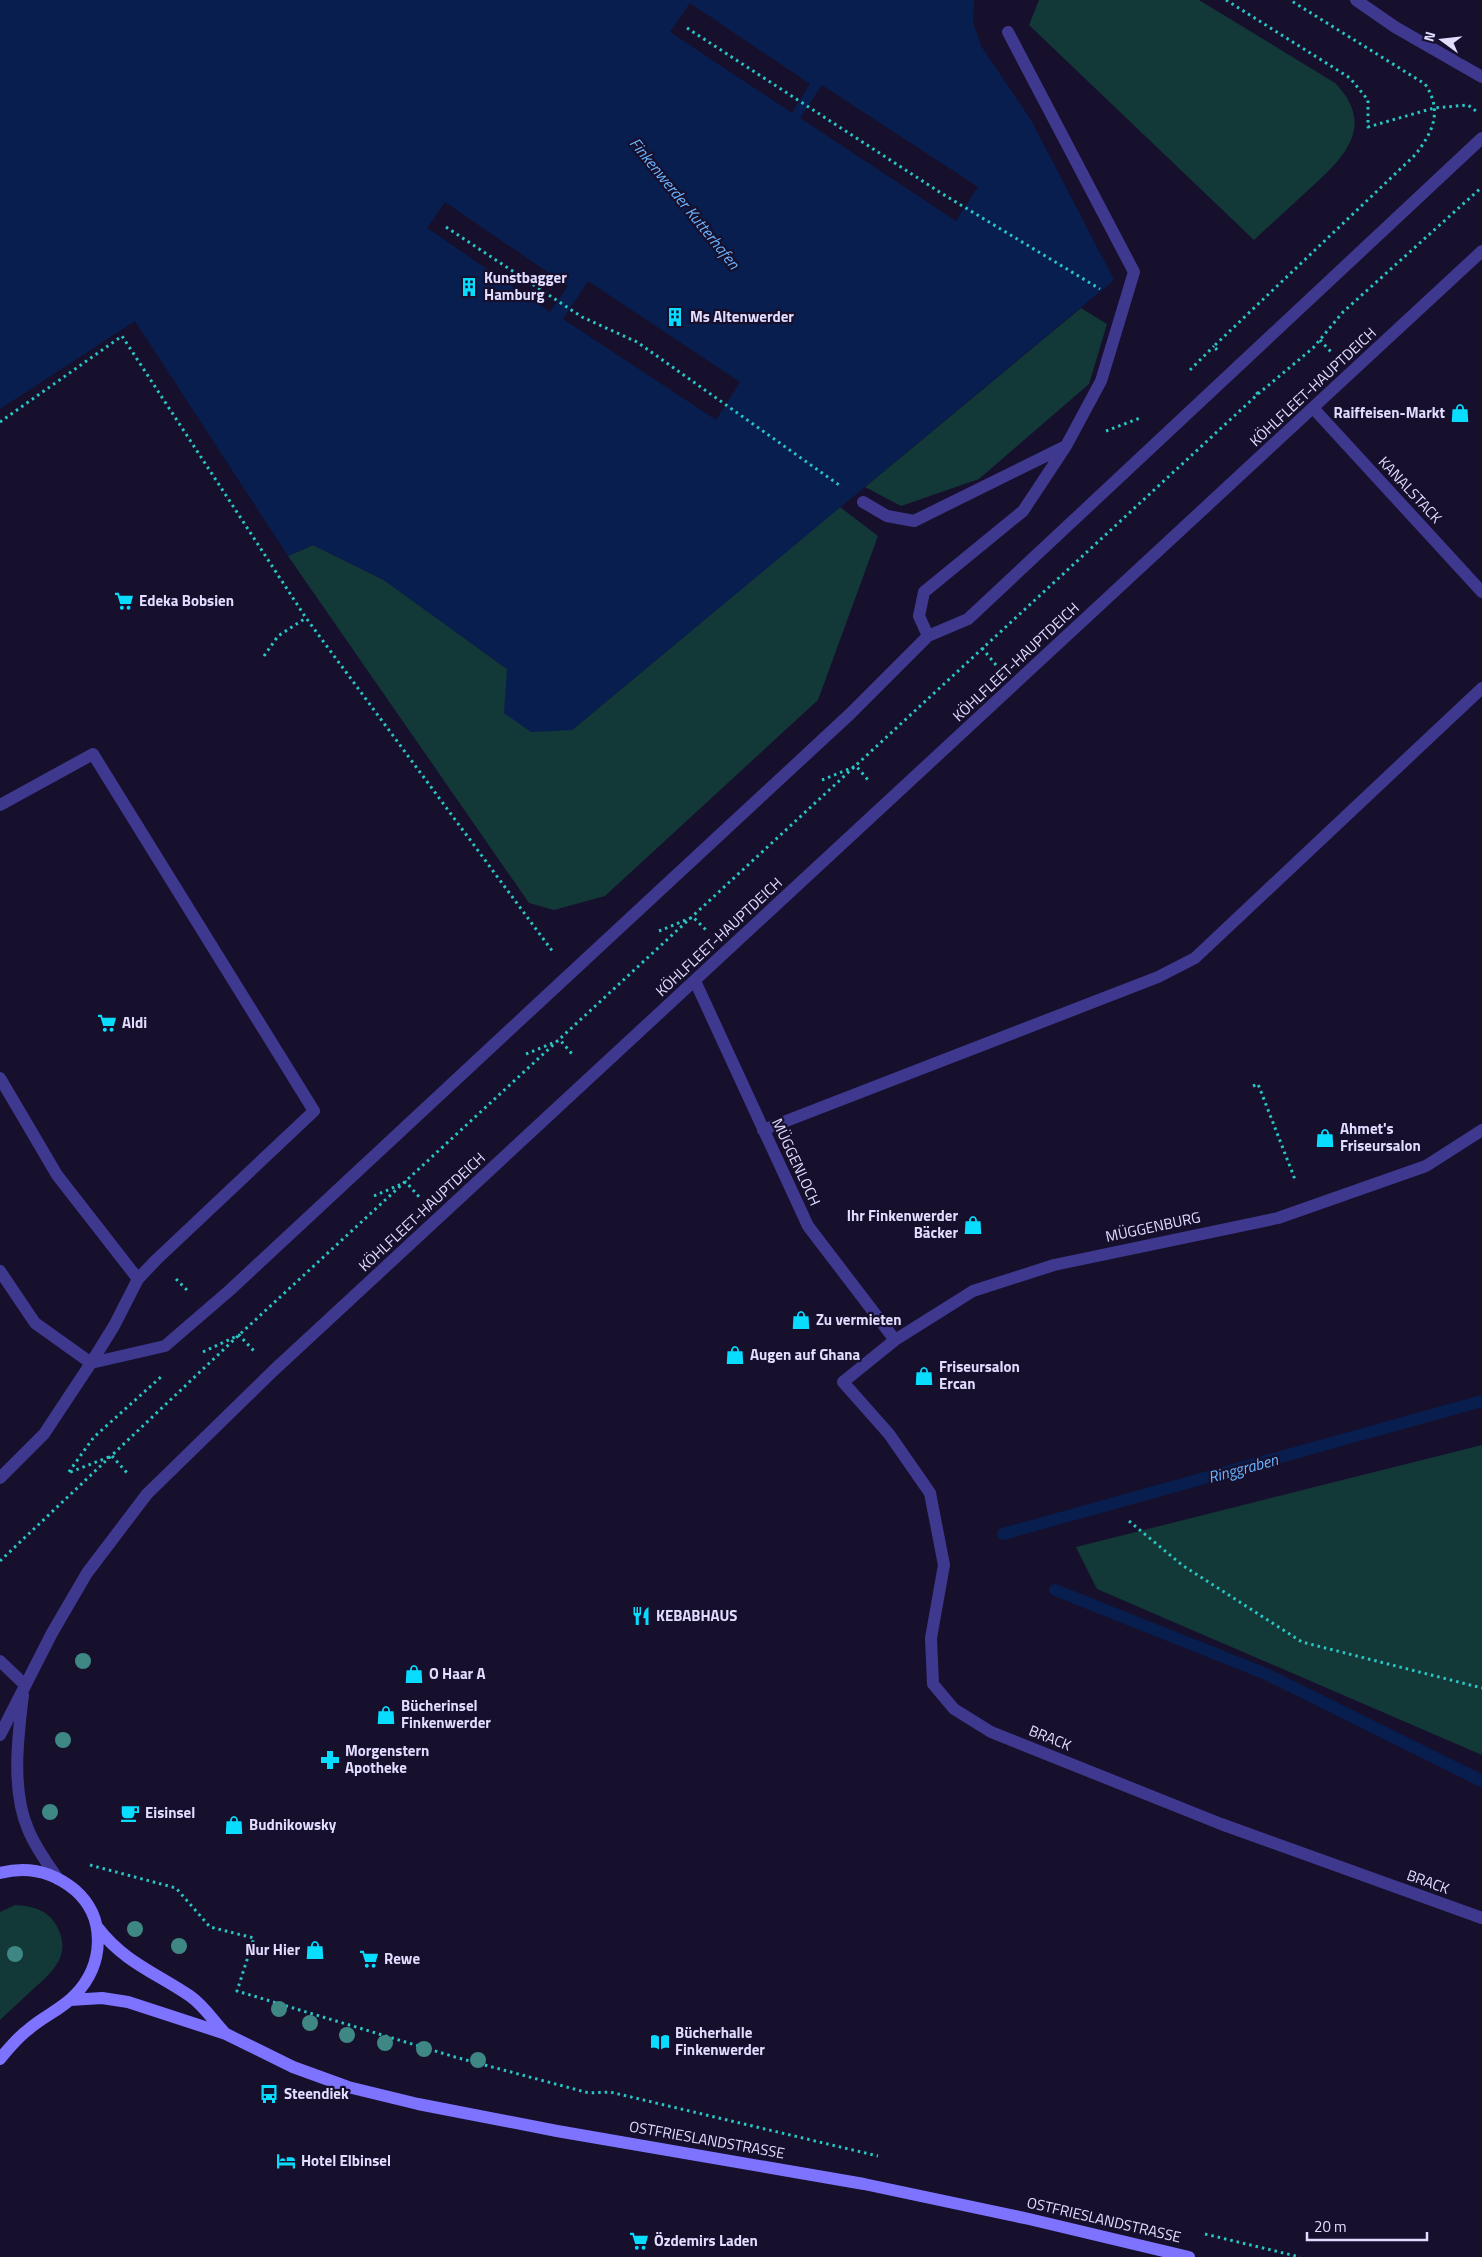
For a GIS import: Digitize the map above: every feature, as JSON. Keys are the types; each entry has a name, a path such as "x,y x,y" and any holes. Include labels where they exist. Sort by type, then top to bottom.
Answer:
{"street":[{"path":"1356,0 1395,26 1482,77"},
{"path":"928,636 919,616 924,592 1023,510 1066,446 1100,380 1134,272 1008,32"},
{"path":"0,1271 35,1323 91,1363 165,1346 208,1309 850,714 928,636 968,619 1482,138"},
{"name":"KÖHLFLEET-HAUPTDEICH","path":"0,1735 24,1685 87,1573 147,1494 273,1371 1314,409 1482,251"},
{"name":"KANALSTACK","path":"1314,409 1482,592"},
{"path":"862,502 887,516 914,521 1066,446"},
{"path":"764,1130 1158,977 1195,958 1482,688"},
{"path":"0,805 93,754 314,1111 138,1279 114,1326 44,1434 0,1478"},
{"name":"MÜGGENLOCH","path":"695,981 808,1226 895,1340"},
{"path":"0,1078 57,1175 138,1279"},
{"name":"MÜGGENBURG","path":"843,1382 895,1340 974,1291 1054,1265 1278,1218 1426,1166 1482,1130"},
{"name":"BRACK","path":"843,1382 889,1434 930,1493 944,1565 931,1638 933,1684 954,1709 991,1732 1212,1820 1482,1918"},
{"path":"0,1661 24,1685"},
{"name":"KÖHLFLEET-HAUPTDEICH","path":"24,1685 17,1741 17,1762 22,1808 33,1840 58,1879"},
{"path":"0,1873 15,1869 28,1869 58,1879 84,1898 95,1916 99,1939 87,1979 70,2000 30,2028 0,2059"},
{"name":"OSTFRIESLANDSTRASSE","path":"98,1928 109,1942 126,1958 192,1997 226,2034"},
{"name":"OSTFRIESLANDSTRASSE","path":"70,2000 102,1998 128,2002 226,2034 293,2067 348,2086 418,2104 557,2131 864,2184 1029,2219 1190,2257"}],"path":[{"path":"1226,0 1350,78 1368,100 1368,127 1434,108 1468,105 1482,116"},
{"path":"1258,394 1214,346 1415,155 1429,137 1434,120 1433,96 1425,84 1290,0"},
{"path":"687,28 941,193 1083,279 1124,301"},
{"path":"0,1561 239,1335 1258,394 1313,348 1343,312 1482,187"},
{"path":"446,227 582,317 637,342 862,502"},
{"path":"0,422 122,336 306,618 570,974"},
{"path":"264,656 278,636 306,618"},
{"path":"982,648 990,658"},
{"path":"856,766 865,776"},
{"path":"820,776 814,783 856,766"},
{"path":"693,917 702,926"},
{"path":"524,1051 518,1058 560,1040"},
{"path":"560,1040 570,1051"},
{"path":"1253,1086 1258,1084 1292,1173"},
{"path":"406,1182 415,1193"},
{"path":"372,1196 406,1182"},
{"path":"156,1260 208,1309"},
{"path":"239,1335 250,1346"},
{"path":"204,1347 198,1354 239,1335"},
{"path":"112,1456 68,1473 94,1437 168,1370"},
{"path":"112,1456 121,1466"},
{"path":"1129,1521 1182,1565 1302,1642 1482,1688"},
{"path":"88,1864 176,1888 210,1927 254,1938 237,1991 455,2058 589,2093 610,2092 882,2157"},
{"path":"1203,2234 1300,2257"}],"green space":[{"path":"1039,0 1199,0 1335,83 1348,99 1354,115 1354,129 1350,143 1331,169 1254,240 1029,25"},
{"path":"1081,308 1107,324 1089,384 979,479 901,506 865,487"},
{"path":"840,507 878,536 818,700 605,896 554,910 529,903 288,556 313,545 384,580 507,669 572,730"},
{"path":"1482,1445 1482,1755 1097,1589 1076,1547"},
{"path":"15,1905 38,1909 51,1918 60,1934 62,1953 47,1977 0,2020 0,1912"}],"water":[{"name":"Finkenwerder Kutterhafen","path":"0,0 974,0 973,22 981,46 1031,120 1114,280 572,730 531,732 504,713 507,669 384,580 313,545 288,556 135,321 0,409"}],"pier":[{"path":"690,3 810,84 792,113 670,32"},
{"path":"822,85 978,187 956,221 800,118"},
{"path":"445,202 568,286 550,312 427,228"},
{"path":"588,281 740,382 716,420 563,319"}],"waterway":[{"name":"Ringgraben","path":"1003,1534 1482,1401"},
{"path":"1055,1590 1266,1674 1482,1781"}],"place":[{"name":"Kunstbagger Hamburg","path":"469,287"},
{"name":"Ms Altenwerder","path":"675,317"},
{"name":"Raiffeisen-Markt","path":"1460,413"},
{"name":"Edeka Bobsien","path":"124,601"},
{"name":"Aldi","path":"107,1023"},
{"name":"Ahmet's Friseursalon","path":"1325,1138"},
{"name":"Ihr Finkenwerder Bäcker","path":"973,1225"},
{"name":"Zu vermieten","path":"801,1320"},
{"name":"Augen auf Ghana","path":"735,1355"},
{"name":"Friseursalon Ercan","path":"924,1376"},
{"name":"KEBABHAUS","path":"641,1616"},
{"name":"O Haar A","path":"414,1674"},
{"name":"Bücherinsel Finkenwerder","path":"386,1715"},
{"name":"Morgenstern Apotheke","path":"330,1760"},
{"name":"Eisinsel","path":"130,1813"},
{"name":"Budnikowsky","path":"234,1825"},
{"name":"Nur Hier","path":"315,1950"},
{"name":"Rewe","path":"369,1959"},
{"name":"Bücherhalle Finkenwerder","path":"660,2042"},
{"name":"Steendiek","path":"269,2094"},
{"name":"Hotel Elbinsel","path":"286,2161"},
{"name":"Özdemirs Laden","path":"639,2241"}]}
